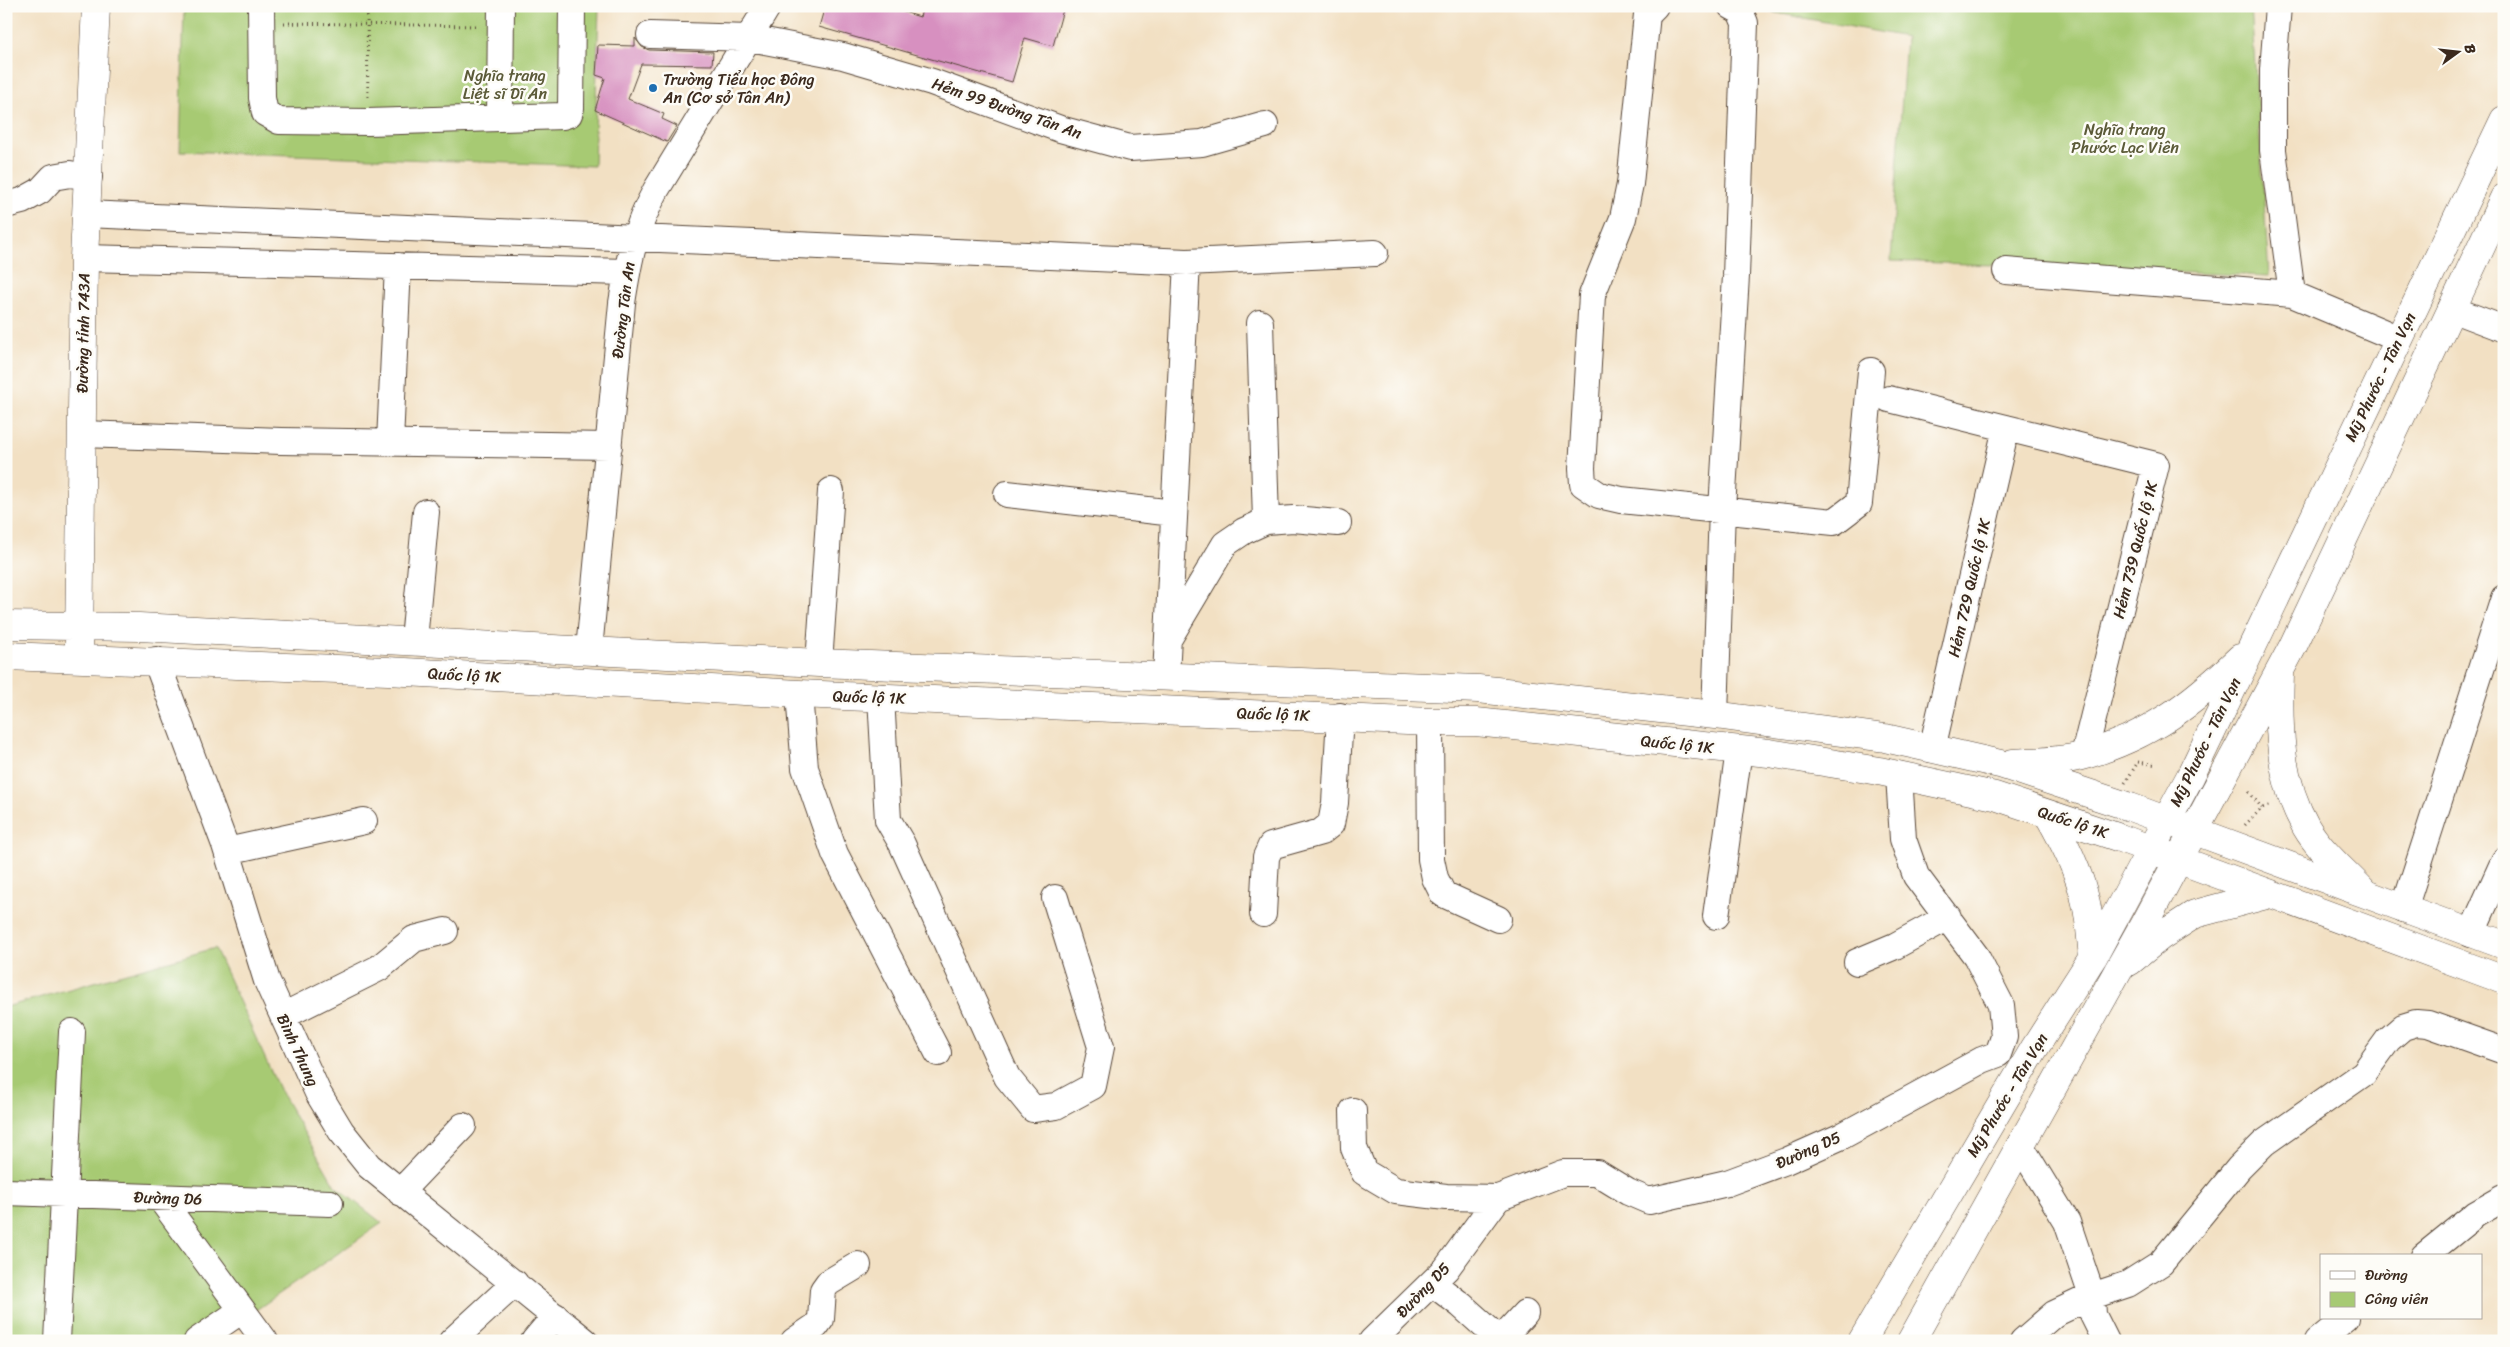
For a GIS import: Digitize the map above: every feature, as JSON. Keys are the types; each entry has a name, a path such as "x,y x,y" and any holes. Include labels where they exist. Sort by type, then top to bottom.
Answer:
{"main road":[{"name":"Đường tỉnh 743A","path":"78,659 80,627 84,258 96,6"},
{"name":"Mỹ Phước - Tân Vạn","path":"1862,1341 2006,1096 2093,957 2204,748 2504,120"},
{"name":"Mỹ Phước - Tân Vạn","path":"1911,1341 2118,971 2280,669 2504,198"},
{"name":"Quốc lộ 1K","path":"6,625 139,627 819,662 1478,689 1715,715 1867,736 2000,764 2166,820 2504,945"},
{"path":"139,627 156,660"},
{"path":"2000,764 2084,755 2150,729 2203,693 2250,649"},
{"path":"586,682 590,650"},
{"name":"Quốc lộ 1K","path":"6,656 156,660 799,694 1340,716 1430,722 1476,722 1769,753 1899,775 1995,796 2150,849 2504,980"},
{"path":"2280,669 2279,718 2281,752 2290,791 2307,827 2329,857 2369,896"},
{"path":"2048,814 2068,849 2078,878 2086,904 2093,957"},
{"path":"2118,971 2161,936 2195,914 2270,894"}],"street":[{"path":"261,15 262,98 265,113 279,121 368,122 563,116 569,114 571,108 572,6"},
{"name":"Đường Tân An","path":"590,650 626,272 634,237 640,220 656,190 768,6"},
{"path":"1655,6 1647,14 1630,184 1622,218 1592,294 1582,458 1583,484 1599,495 1621,500 1834,522 1859,502 1871,371"},
{"path":"1715,715 1722,509 1736,276 1745,23 1740,11 1731,6"},
{"path":"2278,6 2273,70 2273,150 2292,294"},
{"path":"500,117 501,16"},
{"name":"Hẻm 99 Đường Tân An","path":"650,35 750,38 882,66 932,82 1060,130 1130,148 1202,143 1265,125"},
{"path":"6,204 22,201 40,190 53,177 70,174 89,177"},
{"path":"86,214 1187,262 1375,253"},
{"path":"247,221 248,262"},
{"path":"293,263 297,223"},
{"path":"84,258 626,272"},
{"path":"1166,676 1187,262"},
{"path":"390,442 398,266"},
{"path":"2006,271 2292,294 2399,339"},
{"path":"2451,309 2504,329"},
{"path":"1260,323 1266,521"},
{"name":"Hẻm 739 Quốc lộ 1K","path":"1889,399 2156,465 2084,755"},
{"name":"Hẻm 729 Quốc lộ 1K","path":"1932,749 2006,428"},
{"path":"82,434 609,446"},
{"path":"819,662 831,491"},
{"path":"1007,494 1174,513"},
{"path":"414,640 426,512"},
{"path":"1167,641 1225,544 1244,531 1266,521 1293,519 1338,523"},
{"path":"2404,909 2504,598"},
{"name":"Bình Thung","path":"156,660 227,851 267,980 318,1093 341,1131 369,1166 585,1341"},
{"path":"799,694 805,768 835,854 938,1053"},
{"path":"881,697 888,820 902,844 1007,1077 1034,1109 1056,1106 1093,1086 1101,1047 1055,898"},
{"path":"1263,914 1266,857 1271,846 1321,832 1331,824 1335,803 1340,716"},
{"path":"1430,722 1431,859 1435,878 1443,894 1498,919"},
{"path":"1716,916 1739,750"},
{"path":"1899,775 1903,839 1916,876 1976,956 2001,1005 2004,1037 1998,1054 2006,1096"},
{"path":"227,851 364,821"},
{"path":"2471,934 2504,861"},
{"path":"1857,962 1896,946 1948,917"},
{"path":"282,1016 379,968 414,939 445,931"},
{"path":"2023,1341 2054,1314 2092,1296 2128,1284 2162,1263 2245,1162 2264,1143 2364,1073 2388,1040 2403,1027 2416,1023 2428,1024 2504,1052"},
{"path":"57,1341 72,1032"},
{"name":"Đường D5","path":"1372,1341 1446,1269 1498,1198 1563,1173 1597,1173 1628,1192 1649,1201 1727,1183 1786,1161 1842,1136 1982,1060 1998,1054"},
{"path":"1353,1111 1354,1148 1364,1172 1396,1190 1446,1197 1498,1198"},
{"path":"400,1192 463,1126"},
{"path":"2020,1145 2067,1222 2092,1296 2093,1315 2106,1341"},
{"name":"Đường D6","path":"6,1192 330,1203"},
{"path":"160,1198 265,1341"},
{"path":"2426,1254 2476,1214 2504,1198"},
{"path":"794,1341 816,1326 821,1319 823,1290 828,1283 858,1265"},
{"path":"452,1341 515,1283"},
{"path":"1432,1283 1461,1305 1500,1340 1525,1313"},
{"path":"197,1341 242,1310"},
{"path":"534,1341 555,1316"},
{"path":"2318,1341 2344,1320"}],"path":[{"path":"367,6 368,122"},
{"path":"261,15 367,25 501,16"},
{"path":"2135,757 2138,762"},
{"path":"2138,762 2158,765"},
{"path":"2124,784 2138,762"},
{"path":"2240,830 2262,808 2249,792"}],"green space":[{"name":"Nghĩa trang Liệt sĩ Dĩ An","path":"184,6 599,6 594,166 180,151"},
{"name":"Nghĩa trang Phước Lạc Viên","path":"1767,6 2251,6 2269,276 1891,261 1906,37 1766,11"},
{"path":"215,948 279,1089 335,1186 382,1223 211,1341 6,1341 6,1007"}],"building":[{"path":"825,6 884,6 920,17 923,6 1064,6 1053,46 1025,38 1012,82 819,27"},
{"path":"635,38 642,47 649,50 713,52 712,65 641,64 628,99 664,114 662,119 677,126 667,142 595,110 605,78 596,75 598,45 635,46"}],"place":[{"name":"Trường Tiểu học Đông An (Cơ sở Tân An)","path":"653,88"}]}
